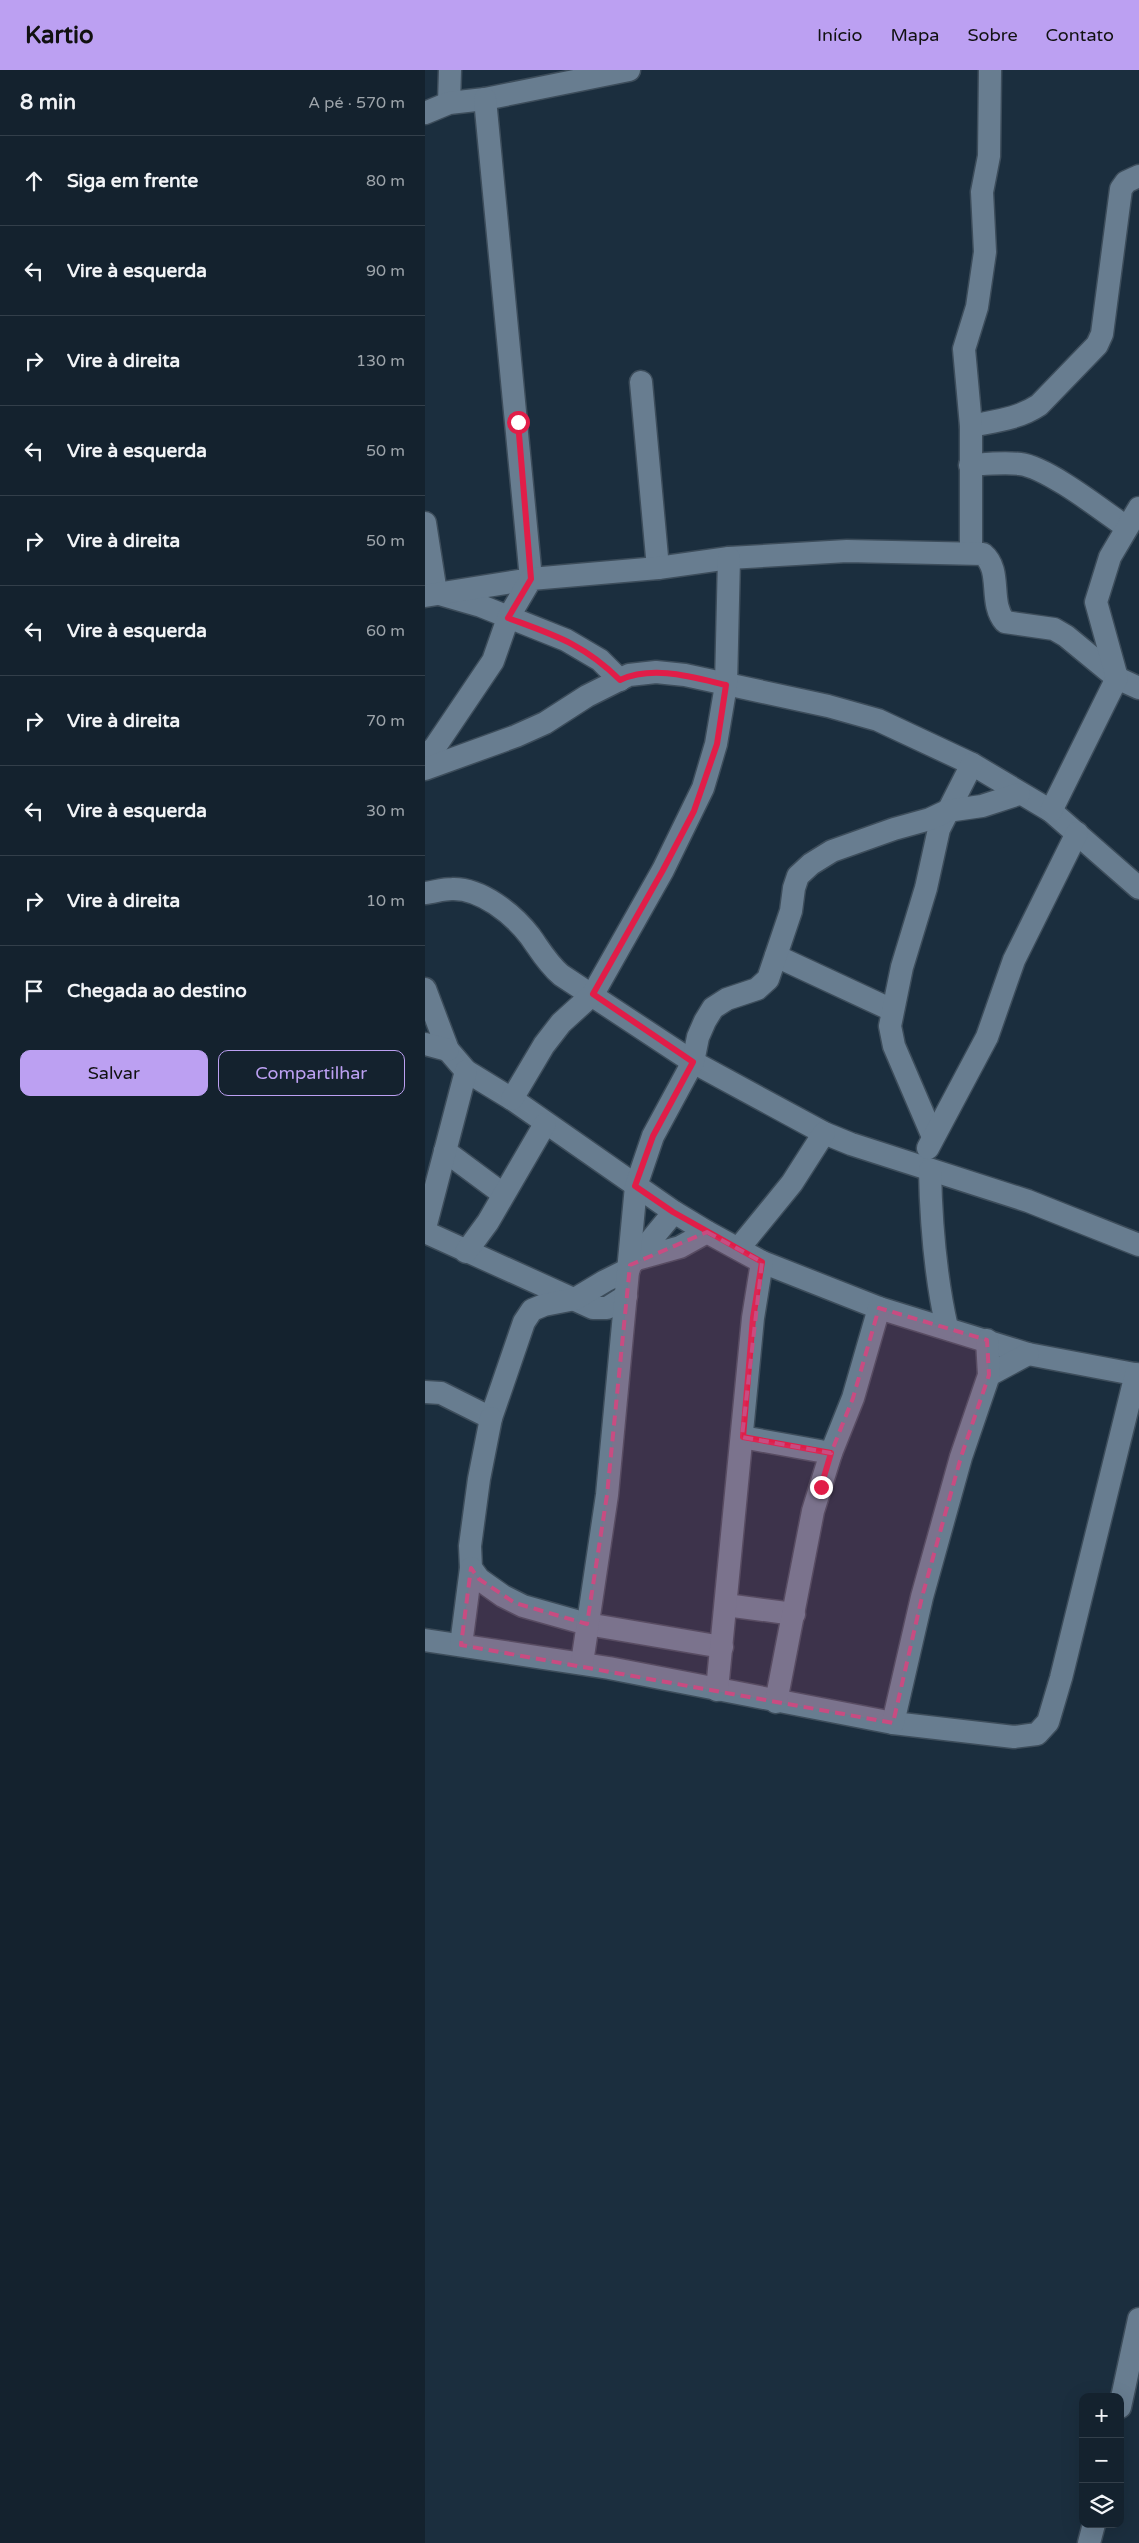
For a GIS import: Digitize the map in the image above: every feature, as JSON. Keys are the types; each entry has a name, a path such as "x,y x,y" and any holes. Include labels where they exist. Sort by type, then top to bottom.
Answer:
{"street":[{"path":"449,103 450,70"},
{"path":"425,113 449,103 485,98 629,70"},
{"path":"971,553 971,426 964,349 977,307 985,252 982,192 989,156 990,70"},
{"path":"425,756 435,747 493,662 508,618 531,579 485,98"},
{"path":"971,426 1013,418 1039,405 1097,345 1102,334 1121,190 1126,182 1139,176"},
{"path":"641,382 658,568"},
{"path":"970,465 1000,463 1021,464 1031,467 1073,490 1126,527"},
{"path":"1051,811 1117,678 1095,602 1110,557 1126,527 1139,508"},
{"path":"425,523 430,594"},
{"path":"430,594 531,579 658,568 729,558 847,551 983,554 993,566 997,610 1005,622 1054,629 1066,636 1117,678 1139,688"},
{"path":"512,1099 548,1039 561,1023 593,994 694,811 717,744 726,685 729,558"},
{"path":"430,594 481,606 566,640 600,660 620,680"},
{"path":"425,769 523,733 629,675 656,672 685,675 799,700 878,720 972,764 1019,794 1051,811 1139,888"},
{"path":"947,1328 937,1279 931,1197 933,1137 892,1040 890,1026 892,1010 926,888 934,844 947,811 972,764"},
{"path":"582,1664 607,1495 627,1296 632,1265 635,1186 653,1136 693,1062 698,1037 713,1008 727,999 757,989 768,979 791,911 793,888 799,876 811,864 832,851 947,811 982,806 1019,794"},
{"path":"933,1137 987,1037 1014,960 1077,833"},
{"path":"425,893 452,889 463,890 481,896 508,912 530,937 552,967 693,1062 824,1133 851,1144 1028,1201 1139,1245"},
{"path":"776,956 892,1010"},
{"path":"425,989 448,1050 466,1071 512,1099 545,1124 673,1212 762,1262 879,1308 1028,1354 1137,1374 1052,1712 1044,1729 1032,1736 1014,1737 893,1723 582,1664 425,1640"},
{"path":"425,1044 448,1050"},
{"path":"425,1228 466,1071"},
{"path":"466,1252 488,1222 545,1124"},
{"path":"739,1248 788,1190 824,1133"},
{"path":"445,1151 503,1194"},
{"path":"632,1265 673,1212"},
{"path":"425,1232 593,1308 607,1308 627,1296"},
{"path":"461,1645 471,1568 472,1524 491,1418 523,1322 532,1310 544,1305 575,1299 632,1265 680,1247 707,1232"},
{"path":"717,1690 743,1437 753,1318 762,1262"},
{"path":"776,1702 813,1511 831,1453 853,1398 879,1308"},
{"path":"893,1723 935,1550 961,1457 989,1375 987,1340"},
{"path":"989,1375 1028,1354"},
{"path":"425,1392 441,1393 491,1418"},
{"path":"743,1437 831,1453"},
{"path":"471,1568 479,1579 515,1603 587,1624 721,1647"},
{"path":"726,1606 794,1614"},
{"path":"1123,2393 1139,2319"},
{"path":"1089,2543 1093,2528"}],"highlighted area":[{"path":"707,1232 762,1262 742,1437 831,1453 853,1398 879,1308 987,1340 989,1375 961,1457 922,1597 893,1723 461,1645 471,1568 479,1579 515,1603 587,1624 607,1495 630,1265"}],"route":[{"path":"518,422 531,579 508,618 566,640 600,660 620,680 629,675 656,672 685,675 726,685 717,744 694,811 593,994 693,1062 653,1136 635,1186 673,1212 762,1262 753,1318 743,1437 831,1453 821,1487"}]}
